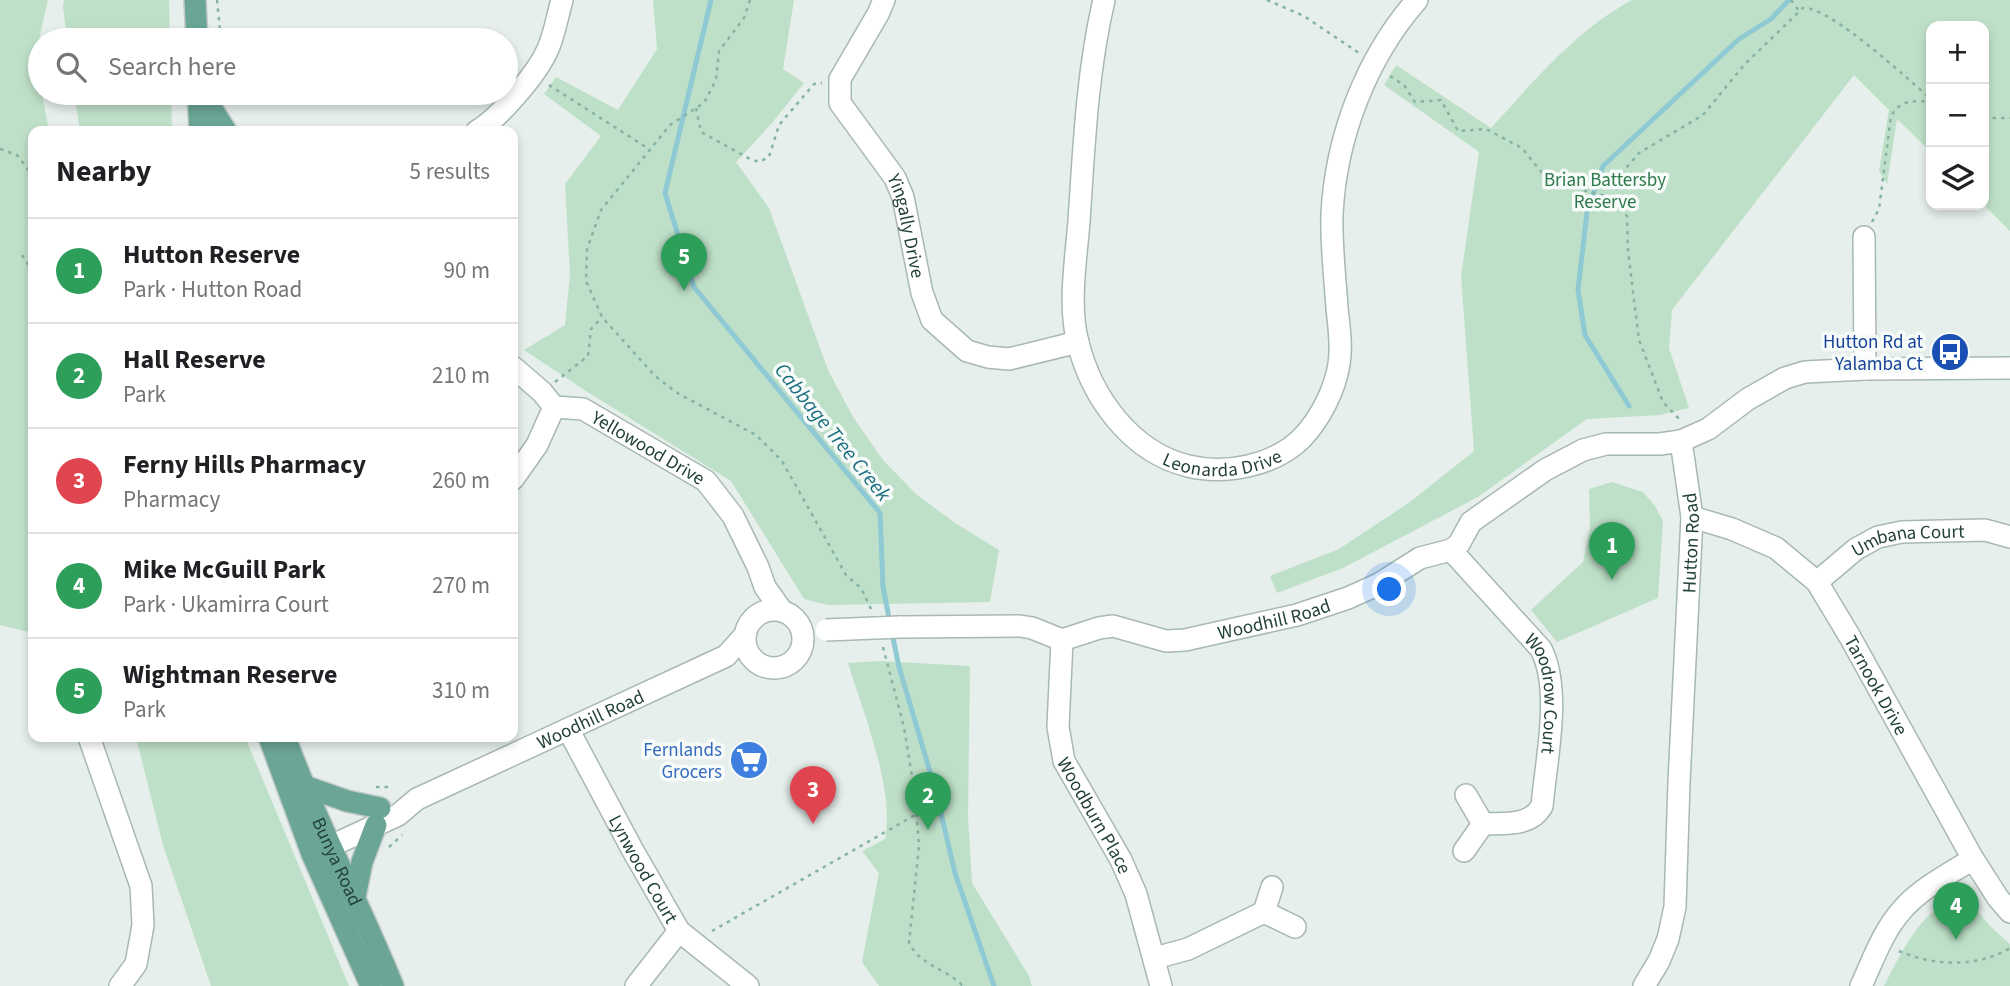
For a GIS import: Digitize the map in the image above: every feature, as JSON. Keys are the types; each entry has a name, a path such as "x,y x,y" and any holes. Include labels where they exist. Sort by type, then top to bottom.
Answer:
{"main road":[{"path":"195,0 196,28"},
{"path":"200,105 200,126"},
{"path":"208,105 223,126"},
{"name":"Bunya Road","path":"271,742 319,844 371,986"},
{"name":"Bunya Road","path":"287,742 304,786 319,844 355,897 393,986"},
{"path":"304,786 347,801 378,817 362,862 355,897"}],"street":[{"path":"518,91 533,75 548,51 562,0"},
{"path":"839,79 884,0"},
{"name":"Leonarda Drive","path":"1104,0 1094,43 1080,204 1074,310 1078,342 1104,403 1138,442 1157,455 1202,470 1232,470 1255,464 1282,452 1300,439 1314,422 1331,393 1339,364 1332,212 1337,172 1346,133 1359,96 1374,64 1417,0"},
{"name":"Yingally Drive","path":"839,79 840,103 886,163 904,197 922,293 932,320 967,351 988,357 1009,359 1078,342"},
{"path":"485,126 505,105"},
{"path":"1864,237 1865,369"},
{"path":"1451,550 1459,544 1471,522 1545,470 1583,450 1606,444 1660,444 1681,432 1708,429 1748,399 1785,378 1805,372 1865,369 2010,368"},
{"path":"518,372 548,400 537,445 518,471"},
{"name":"Yellowood Drive","path":"548,400 583,409 706,481 733,516 758,567 771,612"},
{"name":"Hutton Road","path":"1644,986 1668,939 1675,907 1692,517 1681,432"},
{"name":"Tarnook Drive","path":"1692,517 1732,528 1776,548 1817,582 1973,859 2010,912"},
{"name":"Umbana Court","path":"1817,582 1856,549 1878,537 1902,532 1985,530 2010,537"},
{"name":"Woodhill Road","path":"726,656 750,656 768,668 783,667 797,658 802,634 826,630 900,627 1020,626 1062,640 1113,626 1158,639 1185,640 1297,615 1348,598 1379,584 1420,558 1451,550"},
{"name":"Woodrow Court","path":"1451,550 1542,649 1549,663 1553,690 1542,806 1537,814 1525,821 1483,824"},
{"path":"771,612 796,620 802,634"},
{"name":"Woodhill Road","path":"319,844 378,817 398,815 417,799 726,656 745,635 753,619 771,612"},
{"path":"745,635 750,656"},
{"name":"Woodburn Place","path":"1062,640 1058,727 1063,761 1121,860 1136,894 1161,986"},
{"name":"Lynwood Court","path":"568,729 632,849 686,937 748,986"},
{"path":"91,742 141,886 144,925 136,964 120,986"},
{"path":"1464,851 1483,824 1466,795"},
{"path":"1861,986 1886,933 1902,909 1973,859"},
{"path":"1155,958 1188,949 1264,912 1272,887"},
{"path":"1264,912 1294,927"},
{"path":"636,986 686,937"}],"path":[{"path":"217,0 220,28"},
{"path":"750,0 744,18 719,51 716,80 704,103 670,125 601,210 587,249 586,281 602,317 655,376 679,394 756,435 782,461 846,575 861,588 872,613"},
{"path":"1267,0 1304,16 1362,55"},
{"path":"1791,0 1799,11"},
{"path":"1613,198 1621,174 1639,153 1703,115 1744,65 1799,11 1811,7 1870,47 1926,96"},
{"path":"1385,72 1404,85 1415,102 1441,100 1458,131 1486,129 1522,148 1547,179 1557,178 1579,189 1613,198 1627,216 1628,251 1639,340 1663,402 1681,432"},
{"path":"696,108 701,132 759,162 769,157 779,125 814,84 839,79"},
{"path":"545,82 649,149"},
{"path":"1864,237 1878,209 1891,116 1897,106 1905,102 1926,100"},
{"path":"1989,118 2010,118"},
{"path":"0,149 17,156 28,170"},
{"path":"22,256 28,265"},
{"path":"548,400 587,356 591,329 602,317"},
{"path":"881,639 908,750 919,846 909,943 916,957 952,975 963,986"},
{"path":"367,788 388,786"},
{"path":"686,937 915,815"},
{"path":"387,850 404,832"},
{"path":"1896,950 1910,956 1960,963 1979,961 2010,948"}],"green space":[{"path":"0,0 48,0 42,28 28,28 28,105 44,105 48,126 28,126 28,632 0,625"},
{"path":"64,0 169,0 170,28 66,28"},
{"path":"653,0 794,0 783,69 804,83 736,162 769,208 828,370 853,417 883,460 916,494 955,523 999,550 990,602 828,605 804,599 731,481 524,350 565,325 570,275 565,184 601,136 544,94 556,77 618,110 657,49"},
{"name":"Brian Battersby Reserve","path":"1632,0 2010,0 2010,231 1989,210 1989,21 1926,21 1926,147 1897,119 1887,184 1879,171 1889,110 1854,75 1672,310 1669,348 1689,408 1660,415 1587,419 1478,497 1343,568 1277,593 1270,576 1339,549 1410,502 1474,451 1461,276 1479,152 1384,85 1396,65 1491,128 1539,75 1592,26"},
{"path":"76,105 171,105 172,126 79,126"},
{"path":"1612,482 1643,492 1663,521 1658,598 1557,642 1531,610 1583,562 1590,528 1589,489"},
{"path":"880,661 970,666 968,816 972,883 1029,976 1032,986 879,986 862,962 879,873 862,851 885,839 887,819 886,798 876,751 848,663"},
{"path":"137,742 247,742 349,986 211,986 163,845"},
{"path":"1958,898 1968,900 2010,944 2010,986 1884,986 1922,922 1945,904"}],"waterway":[{"name":"Cabbage Tree Creek","path":"711,0 665,193 694,287 880,513 883,587 890,623"},
{"path":"1629,406 1585,335 1578,290 1587,212 1603,166 1739,39 1771,19 1789,0"},
{"name":"Cabbage Tree Creek","path":"892,633 899,667 936,792 955,873 994,986"}],"place":[{"name":"Wightman Reserve","path":"684,291"},
{"name":"Hutton Rd at Yalamba Ct","path":"1950,352"},
{"name":"Hutton Reserve","path":"1612,580"},
{"name":"Fernlands Grocers","path":"749,760"},
{"name":"Ferny Hills Pharmacy","path":"813,824"},
{"name":"Hall Reserve","path":"928,830"},
{"name":"Mike McGuill Park","path":"1956,940"}]}
